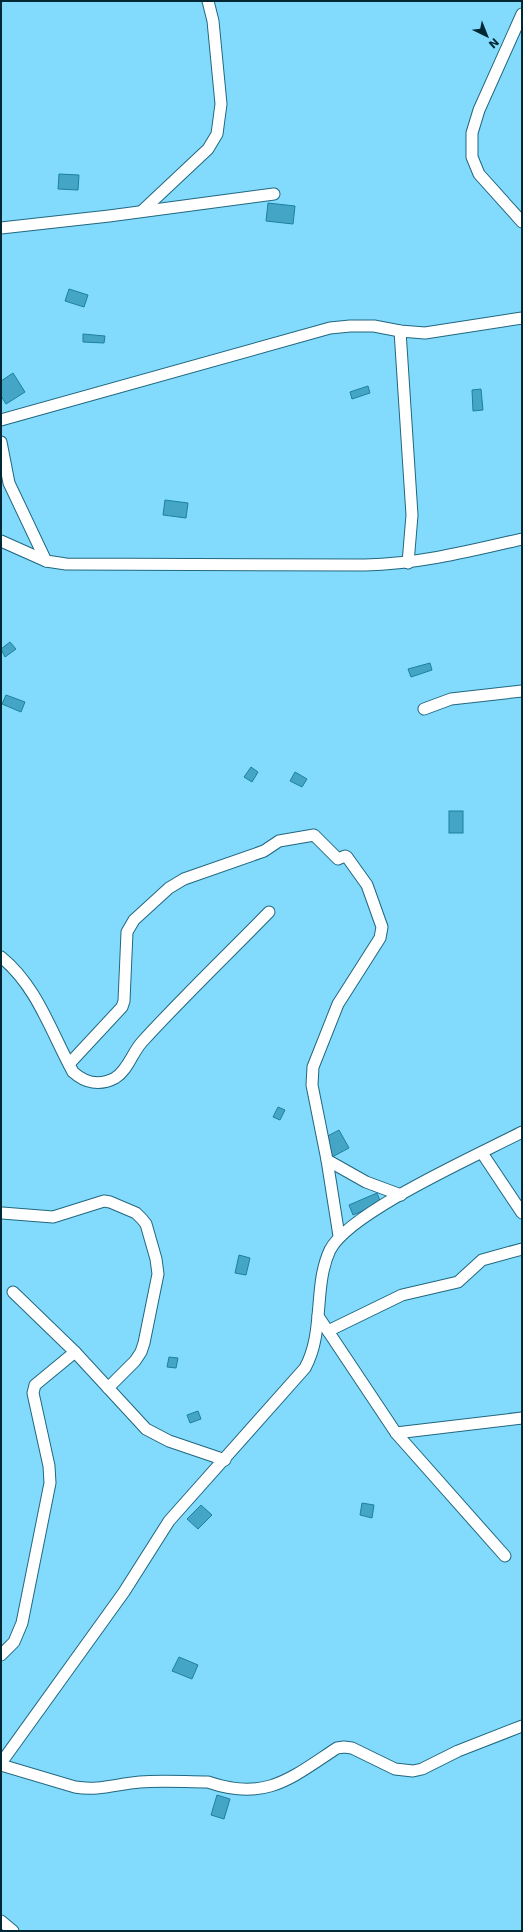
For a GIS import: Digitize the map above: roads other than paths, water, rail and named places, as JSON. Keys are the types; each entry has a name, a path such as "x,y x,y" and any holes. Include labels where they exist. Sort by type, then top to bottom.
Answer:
{"street":[{"path":"142,211 208,149 217,134 221,104 213,22 208,1"},
{"path":"522,14 479,110 472,133 472,157 479,174 522,222"},
{"path":"1,228 274,194"},
{"path":"1,420 330,328 374,326 400,331 425,333 522,318"},
{"path":"400,331 412,515 408,563"},
{"path":"1,442 9,483 46,561"},
{"path":"1,541 46,561 66,564 365,565 408,563 440,558 522,539"},
{"path":"424,709 451,700 522,691"},
{"path":"69,1064 122,1007 124,1001 127,932 134,920 169,888 184,879 264,851 279,841 314,835 338,859 345,856 347,857 367,885 382,927 380,938 338,1004 313,1067 312,1085 327,1160 339,1236"},
{"path":"1,957 29,986 73,1072 80,1078 90,1082 104,1082 114,1078 122,1071 141,1043 269,912"},
{"path":"522,1132 401,1195 353,1224 339,1236 330,1250 324,1268 315,1345 305,1368 225,1460 169,1521 124,1592 1,1764 75,1788 87,1789 112,1787 139,1782 208,1782 219,1786 250,1790 282,1783 337,1748 352,1748 394,1769 413,1771 422,1769 458,1751 522,1726"},
{"path":"482,1153 522,1213"},
{"path":"327,1160 366,1182 401,1195"},
{"path":"2,1213 53,1217 104,1201 136,1213 146,1224 156,1259 158,1274 144,1344 135,1361 108,1388"},
{"path":"328,1331 402,1295 458,1282 482,1260 522,1249"},
{"path":"13,1292 75,1352 146,1428 157,1436 225,1460"},
{"path":"318,1316 396,1433 505,1556"},
{"path":"1,1655 14,1642 22,1623 49,1492 49,1466 33,1394 35,1385 75,1352"},
{"path":"396,1433 522,1418"},
{"path":"1,1921 13,1931"}]}
